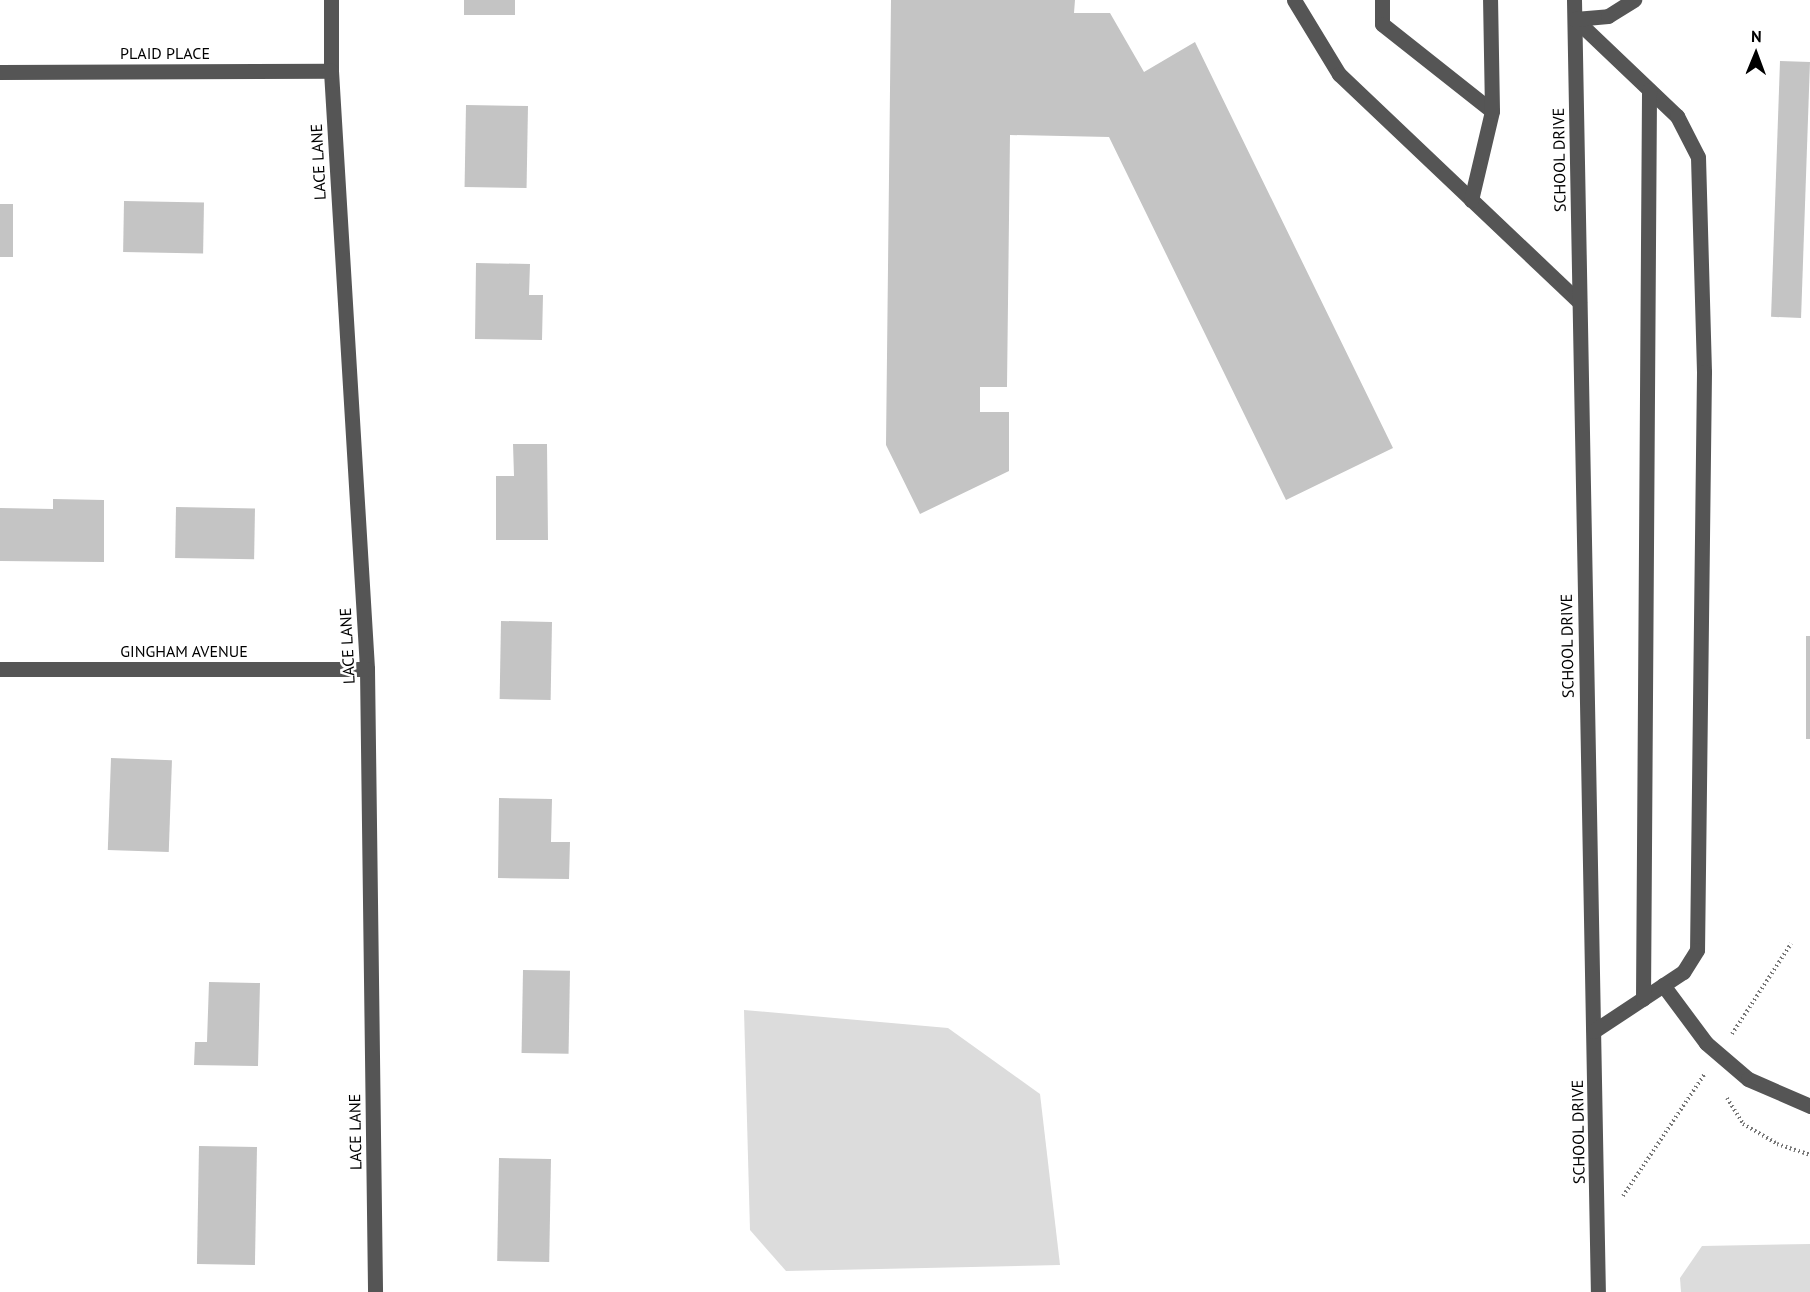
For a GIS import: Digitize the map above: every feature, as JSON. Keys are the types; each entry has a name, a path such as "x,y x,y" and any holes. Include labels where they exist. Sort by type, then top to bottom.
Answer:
{"street":[{"name":"LACE LANE","path":"332,0 331,71 367,669 375,1292"},
{"path":"1294,0 1339,74 1579,302"},
{"path":"1382,0 1382,24 1492,111"},
{"path":"1471,200 1492,111 1490,0"},
{"name":"SCHOOL DRIVE","path":"1575,0 1598,1292"},
{"path":"1575,20 1608,16 1634,0"},
{"path":"1575,20 1677,116 1698,157 1704,372 1697,950 1683,972 1594,1031"},
{"name":"PLAID PLACE","path":"0,72 331,71"},
{"path":"1642,999 1649,90"},
{"name":"GINGHAM AVENUE","path":"0,669 367,669"},
{"path":"1663,985 1706,1043 1748,1079 1810,1106"}],"path":[{"path":"1719,1053 1724,1092 1743,1124 1777,1144 1810,1155"}],"shaded area":[{"path":"744,1010 948,1028 1040,1094 1060,1265 786,1271 750,1230"},
{"path":"1810,1244 1810,1292 1681,1292 1680,1278 1702,1246"}],"building":[{"path":"464,0 515,0 515,15 464,15"},
{"path":"891,0 1075,0 1074,13 1110,13 1144,72 1195,42 1393,448 1286,500 1109,137 1010,135 1007,387 980,387 980,412 1009,412 1009,471 920,514 886,445"},
{"path":"1780,61 1810,62 1801,318 1771,317"},
{"path":"466,105 528,106 527,188 465,187"},
{"path":"124,201 204,202 203,253 123,252"},
{"path":"0,204 13,204 13,257 0,257"},
{"path":"476,263 530,264 529,295 543,295 542,340 475,339"},
{"path":"513,444 547,444 548,540 496,540 496,476 514,476"},
{"path":"53,499 104,500 104,562 0,561 0,508 53,509"},
{"path":"176,507 255,508 254,559 175,558"},
{"path":"501,621 552,622 551,700 500,699"},
{"path":"1806,636 1810,636 1810,739 1806,739"},
{"path":"111,758 172,760 169,852 108,850"},
{"path":"499,798 552,799 551,842 570,842 569,879 498,878"},
{"path":"523,970 570,971 569,1054 522,1053"},
{"path":"209,982 260,983 258,1066 194,1065 195,1042 207,1042"},
{"path":"199,1146 257,1147 255,1265 197,1264"},
{"path":"499,1158 551,1159 549,1262 497,1261"}]}
